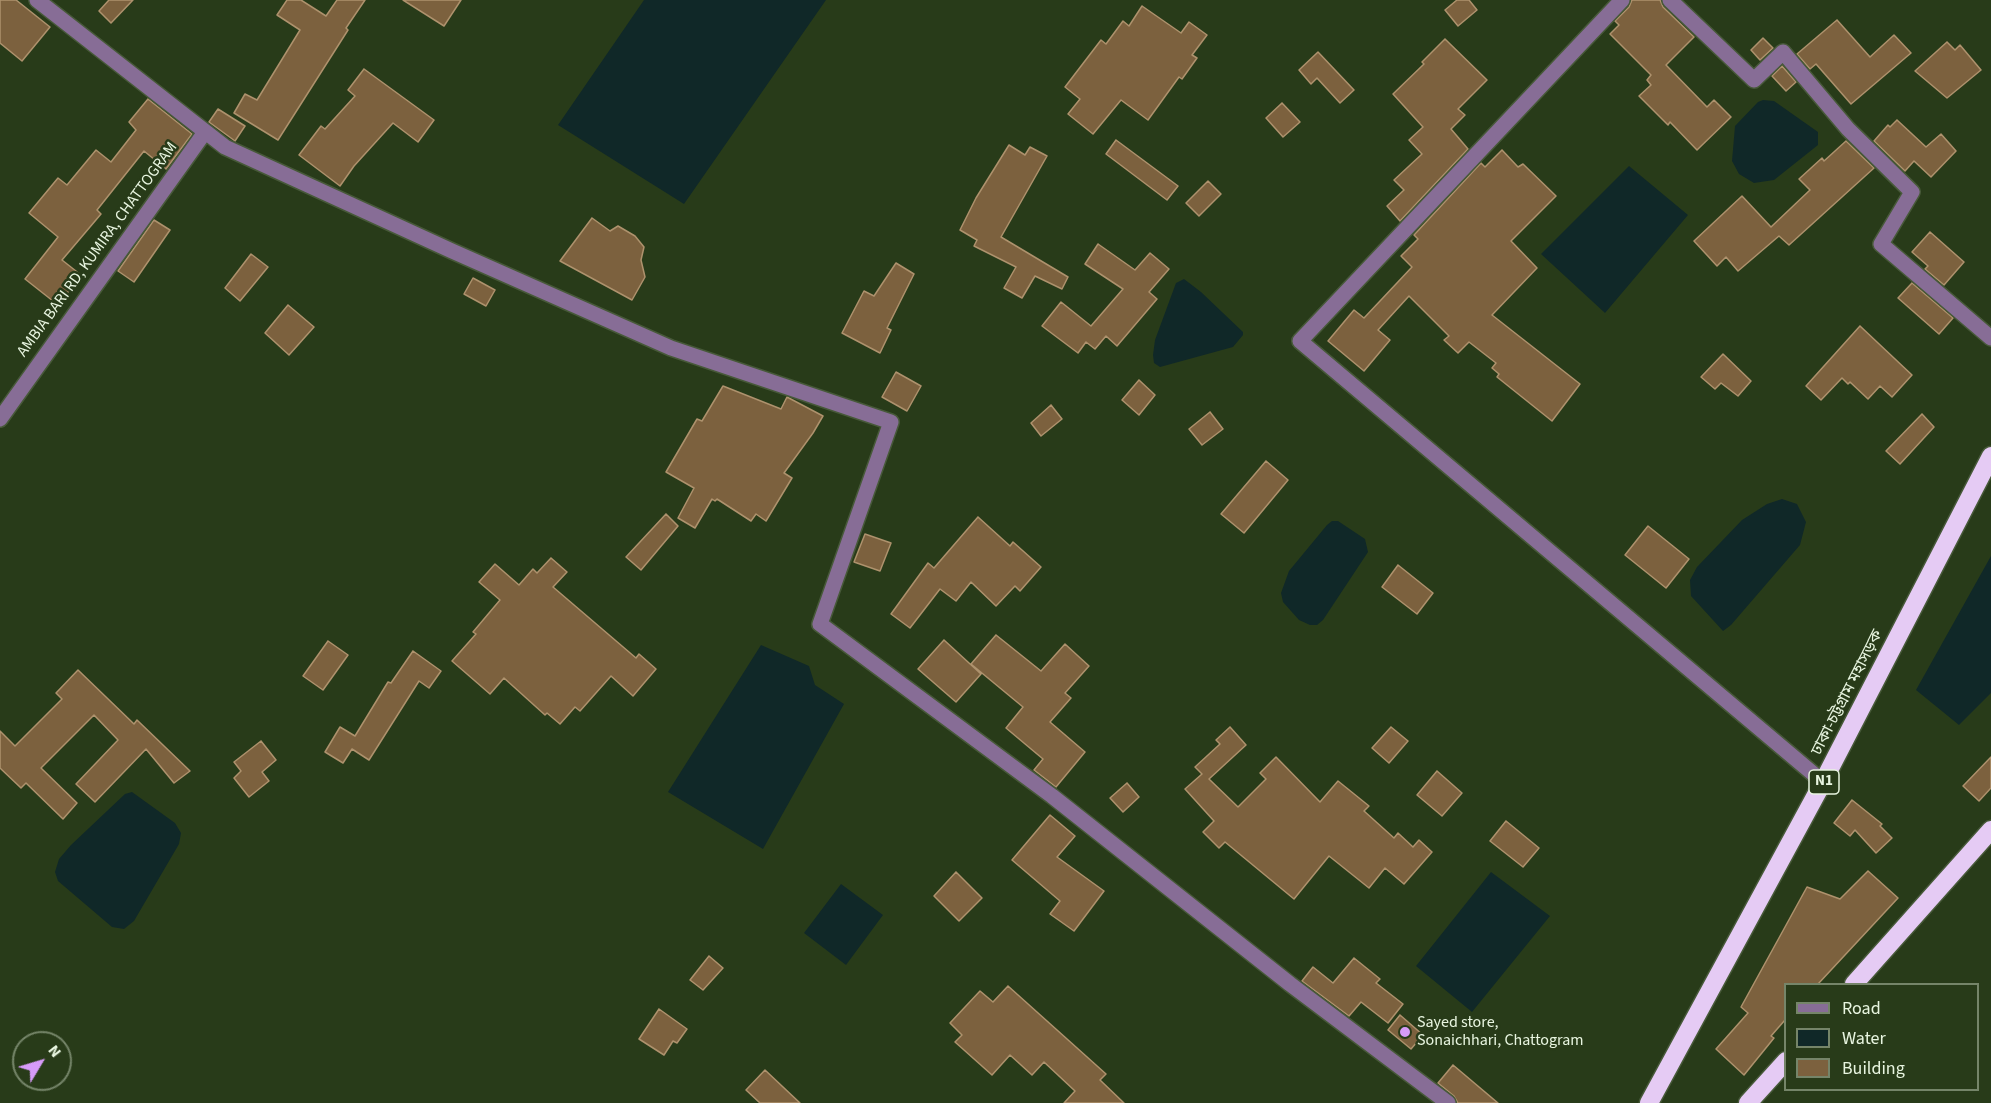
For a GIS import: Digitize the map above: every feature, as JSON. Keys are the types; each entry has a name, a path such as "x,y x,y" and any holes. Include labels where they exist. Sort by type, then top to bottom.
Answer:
{"highway":[{"name":"ঢাকা-চট্টগ্রাম মহাসড়ক","path":"1649,1103 1823,782 1991,456"},
{"path":"1855,983 1991,830"},
{"path":"1748,1103 1784,1062"}],"street":[{"path":"37,0 205,132 235,152 452,252 671,348 891,422 820,624 1052,795 1290,984 1448,1103"},
{"path":"1622,0 1300,341 1823,782"},
{"path":"1670,0 1754,80 1783,52 1848,129 1912,192 1881,244 1991,338"},
{"name":"AMBIA BARI RD, KUMIRA, CHATTOGRAM","path":"0,419 205,132"}],"water":[{"path":"644,0 826,0 684,204 558,125"},
{"path":"1774,101 1818,132 1818,145 1774,180 1754,183 1739,174 1732,161 1735,126 1758,102"},
{"path":"1629,166 1688,215 1605,313 1541,254"},
{"path":"1184,279 1201,292 1243,332 1243,335 1233,347 1160,367 1154,363 1155,340 1176,283"},
{"path":"1782,499 1797,504 1806,522 1800,545 1731,625 1723,631 1691,596 1690,580 1697,567 1742,520 1767,504"},
{"path":"1332,521 1338,521 1365,539 1368,552 1323,620 1317,625 1310,625 1299,620 1283,602 1281,593 1289,571"},
{"path":"1991,556 1991,693 1959,725 1916,690"},
{"path":"761,645 809,666 815,685 844,704 763,849 668,792"},
{"path":"132,792 175,823 181,833 179,844 134,921 124,929 112,927 58,881 55,872 59,859 71,845 125,794"},
{"path":"1491,872 1550,916 1472,1012 1416,966"},
{"path":"841,884 883,915 846,965 804,933"}],"building":[{"path":"0,0 16,0 50,27 22,61 0,43"},
{"path":"109,0 133,0 111,23 99,11"},
{"path":"287,0 301,0 326,16 337,0 365,0 278,140 234,113 245,94 257,100 300,30 277,15"},
{"path":"403,0 461,0 444,26"},
{"path":"1457,0 1469,0 1477,10 1458,26 1445,10"},
{"path":"1632,0 1660,0 1663,7 1694,37 1666,65 1707,107 1714,100 1731,117 1697,150 1670,122 1668,125 1639,96 1651,85 1647,80 1651,75 1610,34 1619,25 1615,21 1629,7"},
{"path":"1142,6 1181,33 1189,22 1207,35 1192,55 1197,58 1182,79 1179,77 1148,120 1121,100 1093,134 1068,114 1080,99 1065,87 1101,40 1106,44 1123,21 1129,26"},
{"path":"1837,20 1870,57 1894,35 1911,53 1851,104 1816,64 1810,69 1797,54"},
{"path":"1763,38 1773,48 1760,60 1751,50"},
{"path":"1445,39 1487,80 1458,109 1465,115 1451,129 1468,149 1400,221 1387,206 1404,190 1394,180 1422,154 1409,140 1423,127 1393,94 1424,64 1422,62"},
{"path":"1947,42 1955,50 1960,45 1981,70 1947,98 1915,71"},
{"path":"1318,52 1354,90 1340,103 1317,78 1311,84 1299,70"},
{"path":"1782,66 1796,82 1786,91 1772,76"},
{"path":"364,69 434,120 418,142 393,123 354,166 340,186 299,155 321,126 325,129 355,96 348,90"},
{"path":"148,99 192,134 166,169 144,151 97,210 101,214 62,260 81,275 58,305 25,279 58,237 29,213 58,178 67,185 96,150 111,162 136,130 129,122"},
{"path":"1282,103 1300,122 1283,137 1266,118"},
{"path":"218,109 245,126 235,141 209,122"},
{"path":"1897,120 1926,147 1941,134 1956,151 1931,177 1914,161 1905,171 1874,141 1888,125 1890,127"},
{"path":"1116,140 1178,186 1167,200 1106,154"},
{"path":"1846,141 1874,168 1789,245 1779,236 1738,271 1726,257 1717,266 1694,241 1742,196 1771,227 1810,190 1799,179 1822,158 1824,161"},
{"path":"1009,145 1025,155 1030,147 1047,156 1001,237 1068,277 1062,289 1035,276 1022,298 1004,288 1016,267 974,246 977,240 960,230 976,198"},
{"path":"1502,150 1518,167 1523,164 1556,196 1511,241 1537,268 1492,315 1580,384 1552,421 1497,377 1499,374 1492,368 1496,363 1469,342 1458,353 1444,340 1449,336 1409,296 1378,330 1390,340 1364,371 1328,341 1354,310 1364,318 1412,267 1401,256 1418,239 1414,235 1481,163 1485,167"},
{"path":"1208,181 1221,194 1199,216 1186,203"},
{"path":"592,218 610,231 618,226 635,236 644,247 641,260 645,277 632,300 560,261"},
{"path":"154,220 170,230 134,282 118,271"},
{"path":"1930,232 1964,262 1944,285 1925,269 1928,266 1912,252"},
{"path":"1098,244 1135,270 1150,253 1169,269 1149,292 1157,299 1117,346 1106,336 1095,349 1086,342 1078,353 1042,326 1061,302 1091,326 1123,289 1085,264"},
{"path":"251,254 268,267 240,301 225,288"},
{"path":"896,263 914,274 887,328 891,330 880,353 842,333 864,291 874,296"},
{"path":"473,278 495,290 486,306 464,294"},
{"path":"1912,283 1953,318 1939,334 1898,298"},
{"path":"288,305 314,327 289,355 265,333"},
{"path":"1860,326 1912,375 1892,397 1880,386 1868,399 1850,382 1848,384 1842,378 1821,400 1806,386"},
{"path":"1723,354 1751,381 1738,396 1721,383 1715,389 1701,377"},
{"path":"896,372 921,386 907,411 882,397"},
{"path":"1139,380 1155,395 1139,415 1122,400"},
{"path":"723,386 781,409 787,397 823,416 784,473 792,478 766,521 756,514 751,521 717,499 715,501 712,499 695,528 678,518 694,488 666,472 697,419 702,421"},
{"path":"1051,405 1062,419 1041,436 1031,423"},
{"path":"1210,412 1223,429 1202,445 1189,429"},
{"path":"1922,414 1934,427 1900,464 1886,451"},
{"path":"1266,461 1288,480 1244,533 1221,514"},
{"path":"666,514 678,526 641,570 626,557"},
{"path":"978,517 1010,546 1013,542 1041,567 1020,591 1015,586 996,606 971,582 956,601 940,589 910,628 891,614 928,563 934,568"},
{"path":"1648,526 1689,559 1666,588 1625,555"},
{"path":"865,534 891,543 880,571 854,562"},
{"path":"551,558 567,572 553,587 636,658 639,654 656,669 633,696 611,676 580,711 575,707 560,724 547,713 545,715 504,678 490,694 452,661 476,634 473,632 500,600 479,582 495,564 519,585 533,569 537,573"},
{"path":"1398,565 1433,593 1417,614 1382,587"},
{"path":"996,635 1041,671 1065,644 1089,666 1065,693 1071,698 1050,722 1085,752 1056,787 1034,770 1043,759 1006,728 1023,707 971,664"},
{"path":"944,640 981,674 956,702 918,669"},
{"path":"328,641 348,655 323,690 303,676"},
{"path":"413,651 441,671 429,688 419,681 369,760 352,749 343,763 325,752 340,727 355,736 388,682 391,683"},
{"path":"78,670 134,724 137,720 190,771 174,783 146,749 95,802 76,784 118,740 94,715 41,768 77,803 63,819 26,783 21,788 0,768 0,731 15,746 62,699 56,693"},
{"path":"1230,727 1246,745 1209,779 1238,807 1266,779 1260,773 1276,757 1320,802 1338,781 1369,806 1364,811 1394,838 1398,833 1413,847 1419,840 1432,852 1404,884 1385,868 1369,888 1329,856 1294,899 1225,842 1219,848 1203,832 1214,821 1185,789 1202,774 1195,767 1220,744 1216,740"},
{"path":"1391,727 1408,741 1389,763 1372,748"},
{"path":"261,741 276,760 262,772 269,781 249,797 234,778 241,771 234,762"},
{"path":"1991,757 1991,788 1979,801 1963,786"},
{"path":"1437,771 1462,793 1442,816 1417,795"},
{"path":"1127,783 1139,797 1123,812 1110,798"},
{"path":"1852,800 1882,824 1880,826 1892,838 1876,853 1855,830 1850,836 1834,823"},
{"path":"1050,815 1075,836 1057,857 1104,891 1074,931 1050,914 1060,901 1012,860"},
{"path":"1506,821 1539,848 1523,867 1490,841"},
{"path":"1868,871 1898,898 1819,983 1784,983 1784,1021 1771,1036 1774,1038 1744,1075 1716,1049 1748,1013 1741,1007 1807,887 1840,899"},
{"path":"956,872 982,898 959,921 934,896"},
{"path":"709,956 723,968 703,990 690,980"},
{"path":"1354,958 1380,979 1376,983 1403,1004 1388,1023 1361,1002 1349,1016 1302,981 1313,967 1333,983"},
{"path":"1008,986 1106,1074 1100,1080 1124,1103 1064,1103 1075,1091 1044,1062 1032,1075 1010,1055 992,1075 955,1042 962,1035 950,1023 980,991 993,1002"},
{"path":"659,1009 687,1029 677,1043 673,1041 664,1055 639,1039"},
{"name":"Sayed store, Sonaichhari, Chattogram","path":"1400,1015 1423,1035 1411,1049 1388,1030"},
{"path":"1453,1065 1498,1103 1458,1103 1454,1096 1438,1083"},
{"path":"765,1070 800,1103 760,1103 746,1090"}],"place":[{"name":"Sayed store, Sonaichhari, Chattogram","path":"1405,1032"}]}
